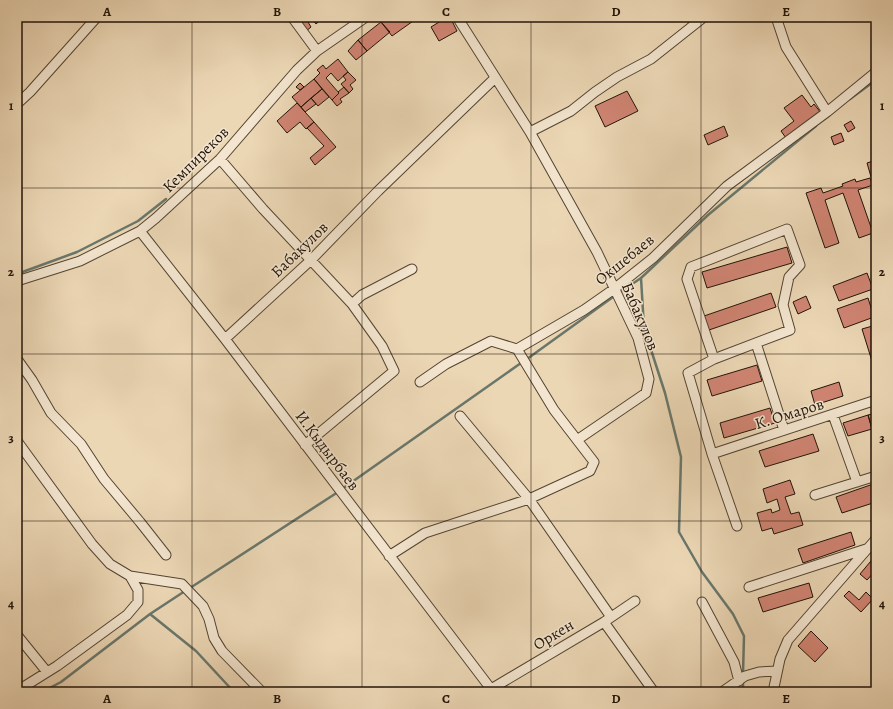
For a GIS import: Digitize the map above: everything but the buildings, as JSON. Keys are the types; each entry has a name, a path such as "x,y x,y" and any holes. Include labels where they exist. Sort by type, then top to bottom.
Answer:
{"street":[{"path":"17,104 30,92 97,17"},
{"path":"292,17 317,51"},
{"name":"Кемпиреков","path":"17,281 80,261 140,231 220,159 297,70 317,51 366,17"},
{"name":"Бабакулов","path":"457,17 530,132 597,252 638,338 649,379 646,393 577,440"},
{"path":"530,132 571,111 617,77 651,59 704,17"},
{"path":"776,17 786,48 827,112"},
{"name":"Окшебаев","path":"517,349 584,310 614,289 653,258 727,186 876,74"},
{"name":"Бабакулов","path":"225,339 311,260 378,191 495,78"},
{"path":"220,159 263,209 352,304 382,346 394,371 305,445"},
{"path":"714,359 687,279 691,268 787,229 800,265 790,277 783,305 790,330 714,359 688,373 712,454 737,526"},
{"name":"И.Кыдырбаев","path":"140,231 225,339 390,556 489,690"},
{"path":"352,304 362,296 412,269"},
{"path":"390,556 425,533 529,499 590,471 594,462 554,410 517,349 491,341 446,364 420,382"},
{"path":"756,343 784,430"},
{"path":"17,359 32,380 51,413 81,444 104,479 166,555"},
{"name":"К. Омаров","path":"712,454 876,400"},
{"path":"833,415 857,482"},
{"path":"460,416 529,499 654,692"},
{"path":"17,441 92,544 110,564 130,576 182,584 203,606 209,619 214,638 222,650 262,692"},
{"path":"815,495 876,476"},
{"path":"773,692 780,659 788,640 876,539"},
{"path":"749,587 868,549"},
{"path":"17,690 47,672 127,616 138,602 138,590 130,576"},
{"name":"Оркен","path":"489,690 607,620 635,601"},
{"path":"702,602 734,662 739,681"},
{"path":"17,635 47,672"},
{"path":"722,692 745,676 759,672 777,672"}],"waterway":[{"path":"850,99 876,80"},
{"path":"619,293 641,278 708,215 816,126"},
{"path":"17,274 77,252 138,221 166,199"},
{"path":"641,278 644,328 665,393 681,457 679,532 702,572 733,614 744,636 743,674"},
{"path":"527,359 613,297"},
{"path":"342,489 521,363"},
{"path":"190,588 338,492"},
{"path":"42,692 61,682 150,614 185,591"},
{"path":"150,614 196,651 234,692"},
{"path":"743,681 743,692"}]}
